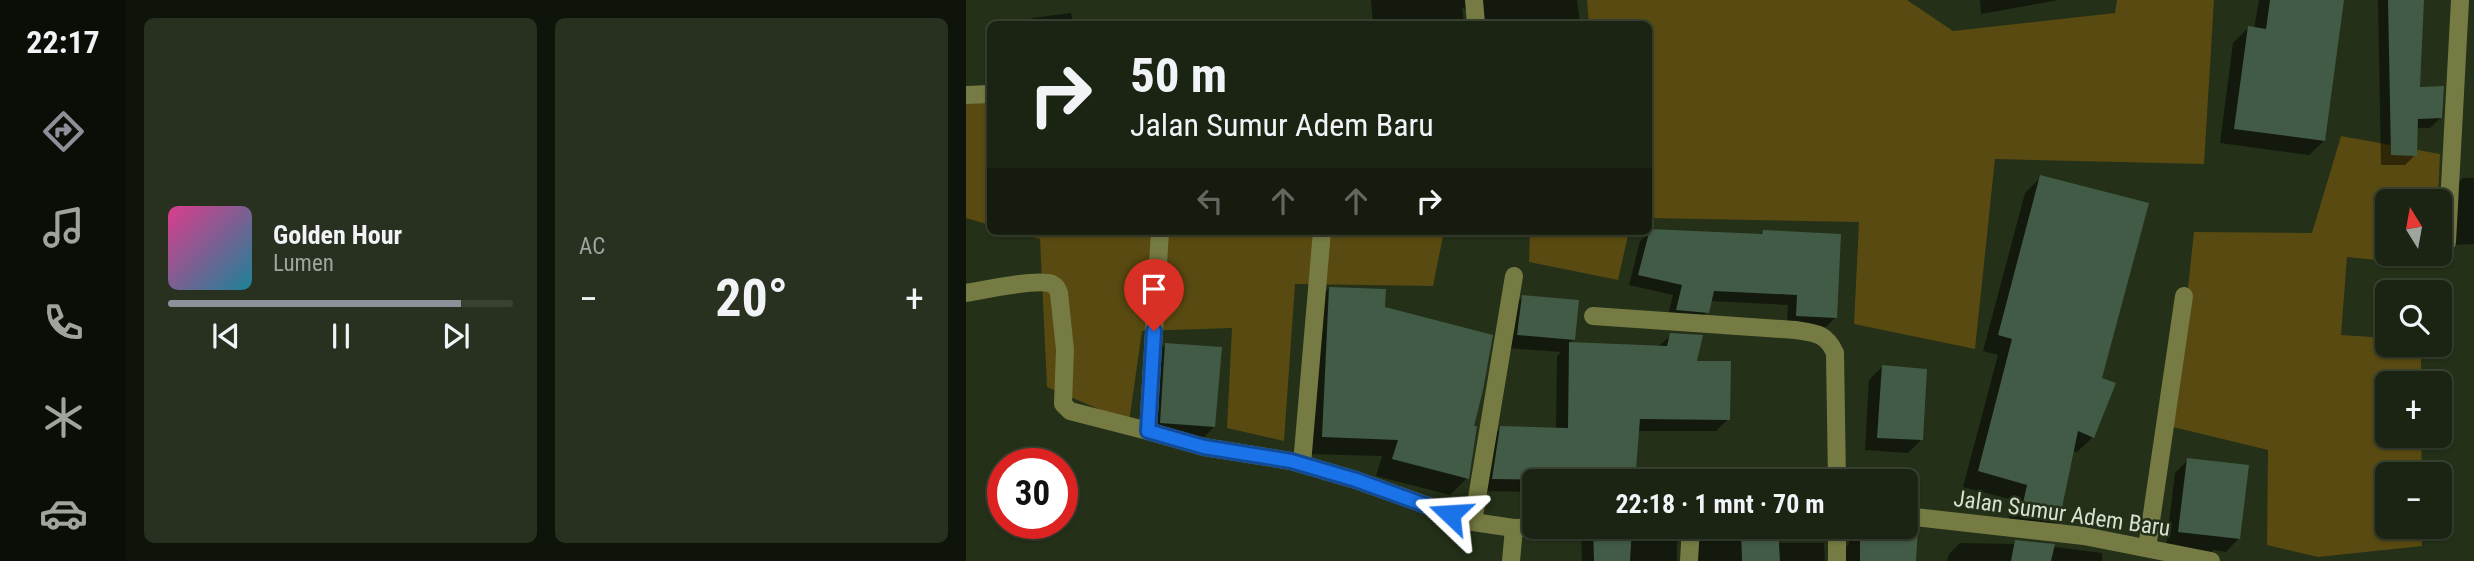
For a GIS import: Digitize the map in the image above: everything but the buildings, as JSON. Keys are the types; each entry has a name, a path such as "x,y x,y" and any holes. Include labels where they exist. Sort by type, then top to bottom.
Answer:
{"street":[{"path":"1474,0 1476,21"},
{"path":"2450,189 2460,0"},
{"path":"966,95 987,94"},
{"path":"1148,431 1160,235"},
{"path":"1302,464 1322,235"},
{"path":"1473,522 1514,276"},
{"path":"966,293 1025,284 1048,283 1055,286 1059,292 1065,350 1062,404 1069,411 1204,447 1302,464 1356,480 1473,522 1522,528"},
{"path":"2147,548 2184,296"},
{"path":"1593,316 1819,334 1830,342 1835,354 1837,469"},
{"name":"Jalan Sumur Adem Baru","path":"1918,517 2084,536 2211,561"},
{"path":"1511,561 1514,528"},
{"path":"1689,561 1690,539"},
{"path":"1837,539 1837,561"}],"shaded area":[{"path":"1587,0 1907,0 1953,31 2115,13 2117,0 2214,0 2204,164 1995,159 1975,349 1854,324 1859,222 1652,218 1652,21 1589,21"},
{"path":"987,91 987,224 966,218 966,92"},
{"path":"2341,136 2440,154 2439,189 2375,189 2375,260 2347,257 2341,335 2375,337 2375,357 2421,357 2421,371 2375,371 2375,448 2421,448 2422,462 2375,462 2375,539 2422,539 2422,546 2318,557 2267,545 2268,450 2173,427 2194,232 2312,233"},
{"path":"1026,235 1443,235 1433,286 1295,284 1284,441 1227,428 1232,328 1142,331 1129,422 1047,387 1040,239"},
{"path":"1530,235 1628,235 1618,280 1529,262"}],"route":[{"path":"1154,331 1148,431 1204,447 1291,461 1356,480 1450,514"}]}
